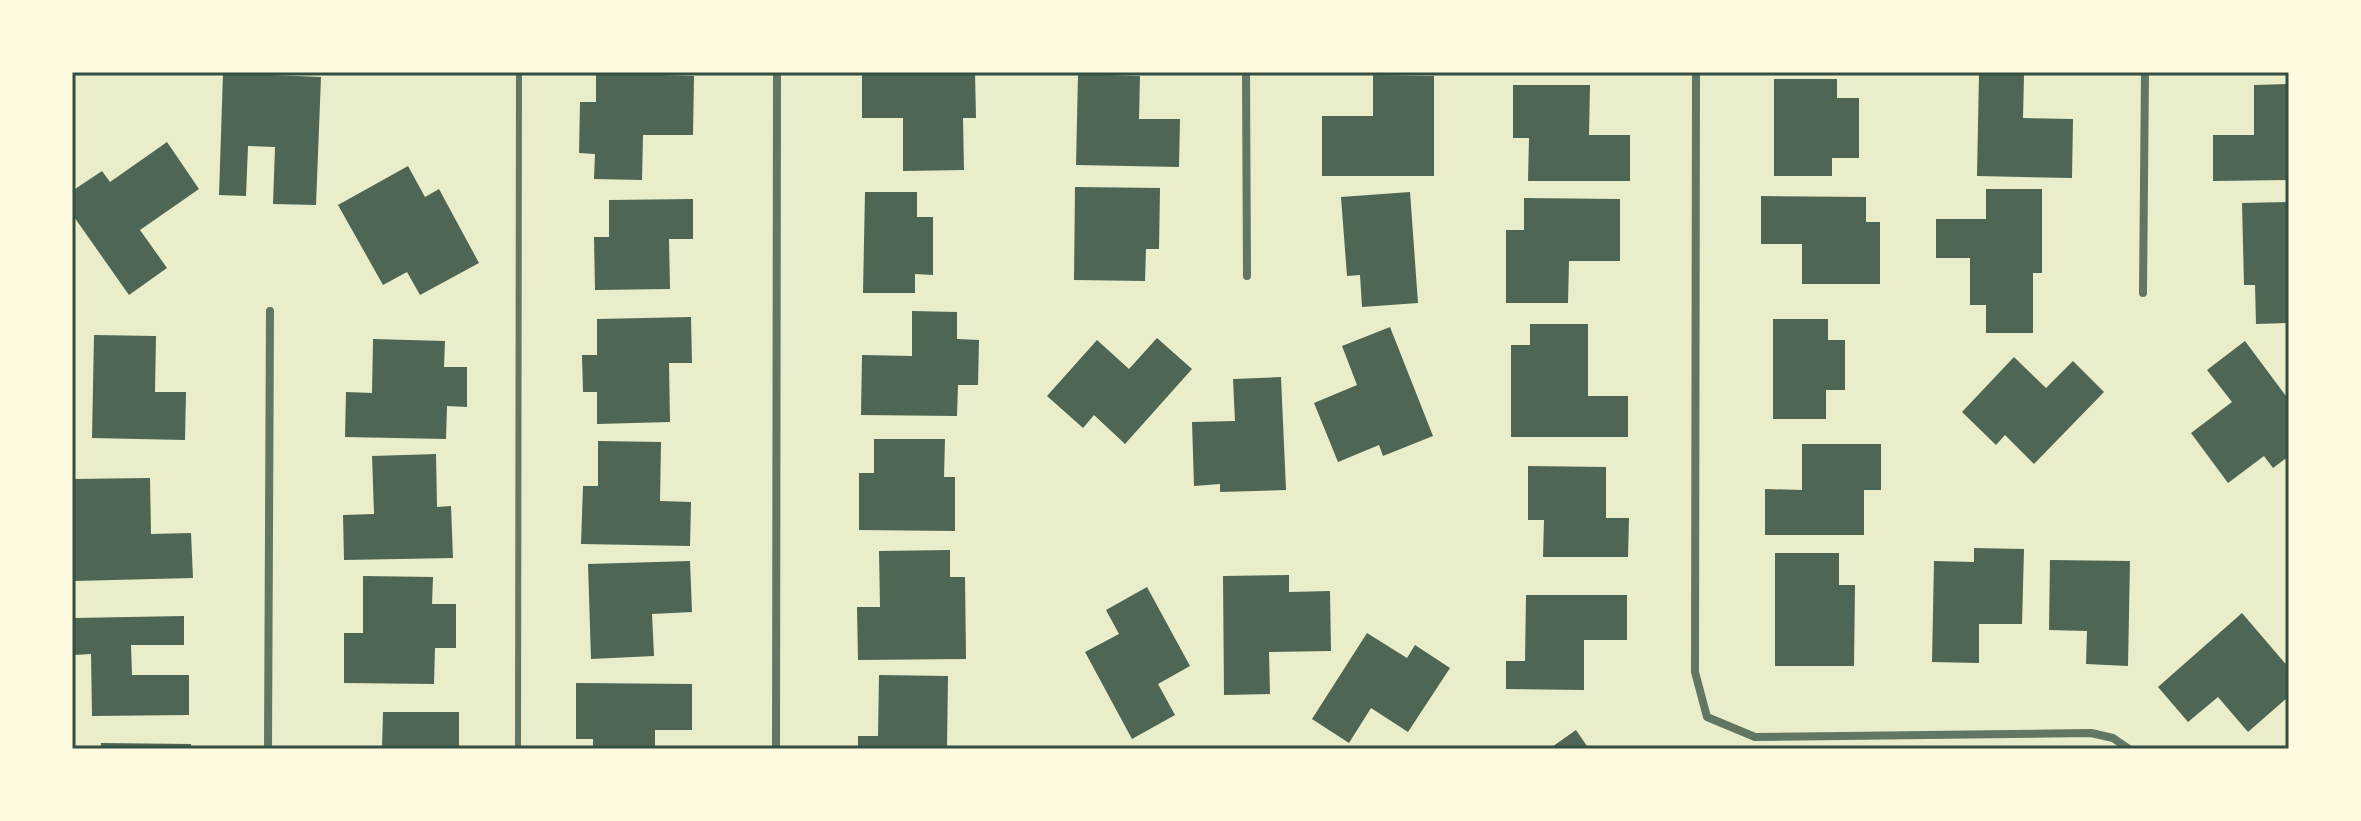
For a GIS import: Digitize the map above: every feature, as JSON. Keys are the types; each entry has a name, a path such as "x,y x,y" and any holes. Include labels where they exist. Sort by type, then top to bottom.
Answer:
{"street":[{"path":"776,749 777,72"},
{"path":"1246,72 1247,276"},
{"path":"1696,72 1695,672 1707,717 1755,737 2091,733 2113,738 2129,749"},
{"path":"2143,293 2145,72"},
{"path":"268,749 270,311"}],"lane":[{"path":"518,749 519,72"}],"building":[{"path":"862,72 975,72 976,118 963,118 964,170 903,171 903,118 862,118"},
{"path":"223,73 321,77 316,205 273,204 275,147 248,146 246,196 219,195"},
{"path":"596,73 694,76 693,135 643,135 642,180 594,179 595,154 579,153 580,102 596,102"},
{"path":"1078,74 1140,76 1139,119 1180,119 1179,167 1076,165"},
{"path":"1979,74 2024,75 2023,118 2073,119 2072,178 1977,176"},
{"path":"1373,75 1434,76 1434,176 1322,176 1322,116 1373,116"},
{"path":"1774,79 1837,79 1837,98 1859,98 1859,158 1832,158 1832,176 1774,176"},
{"path":"2289,84 2289,180 2213,181 2213,135 2254,135 2254,85"},
{"path":"1513,85 1590,85 1589,135 1630,135 1630,181 1528,181 1529,138 1513,138"},
{"path":"167,142 199,189 140,230 167,268 129,295 72,214 72,191 102,171 110,182"},
{"path":"408,166 425,197 439,189 479,263 420,295 407,272 383,285 338,205"},
{"path":"1075,187 1160,188 1159,249 1146,249 1145,281 1074,280"},
{"path":"1986,189 2042,189 2042,273 2033,273 2033,333 1986,333 1986,305 1970,305 1970,258 1936,258 1936,219 1986,219"},
{"path":"865,192 917,192 917,217 933,217 933,275 915,274 915,293 863,293"},
{"path":"1410,192 1418,303 1362,307 1360,275 1347,276 1341,197"},
{"path":"1761,196 1866,197 1866,222 1880,222 1880,284 1802,284 1802,244 1761,244"},
{"path":"1524,198 1620,199 1620,261 1569,261 1568,303 1506,303 1506,230 1524,230"},
{"path":"693,199 693,239 669,239 670,289 595,290 594,237 609,237 609,200"},
{"path":"2289,202 2289,323 2256,324 2255,285 2244,285 2242,203"},
{"path":"912,311 957,312 957,339 979,340 978,385 958,385 957,416 861,415 862,355 912,356"},
{"path":"691,317 692,363 669,363 670,422 597,424 597,392 583,392 582,355 597,355 597,319"},
{"path":"1773,319 1828,319 1828,340 1845,340 1845,390 1826,390 1826,419 1773,419"},
{"path":"1530,324 1588,324 1588,396 1628,396 1628,437 1511,437 1511,345 1530,345"},
{"path":"1390,327 1433,436 1383,456 1379,445 1338,462 1314,403 1357,385 1342,346"},
{"path":"94,335 156,336 155,392 186,392 185,440 92,438"},
{"path":"1157,338 1192,369 1125,444 1094,415 1083,428 1047,396 1097,340 1129,369"},
{"path":"373,339 445,341 444,367 467,367 467,407 447,406 446,439 345,437 346,392 372,393"},
{"path":"2245,341 2289,400 2289,456 2273,468 2264,456 2228,483 2191,433 2232,402 2207,370"},
{"path":"2014,357 2046,388 2073,361 2104,392 2034,464 2005,435 1996,445 1962,412"},
{"path":"1281,377 1286,490 1220,492 1220,484 1194,486 1192,422 1235,421 1233,379"},
{"path":"874,439 945,439 944,477 955,477 955,531 859,530 859,473 874,473"},
{"path":"598,441 661,442 660,501 691,502 690,546 581,544 583,486 598,486"},
{"path":"1802,444 1881,444 1881,490 1864,490 1864,535 1765,535 1765,489 1802,490"},
{"path":"436,454 437,507 451,506 453,558 344,560 343,515 374,514 372,456"},
{"path":"1528,466 1606,467 1606,518 1629,518 1628,557 1543,557 1544,520 1528,520"},
{"path":"150,478 151,534 191,533 193,578 73,581 72,479"},
{"path":"1974,548 2024,549 2022,624 1979,624 1979,663 1932,662 1934,561 1974,562"},
{"path":"950,550 950,577 965,577 966,659 858,660 857,607 880,607 879,551"},
{"path":"1775,553 1839,553 1839,585 1855,585 1854,666 1775,666"},
{"path":"2050,560 2130,561 2128,666 2086,664 2087,631 2049,630"},
{"path":"690,561 692,612 652,614 654,656 591,659 588,564"},
{"path":"1289,575 1289,592 1330,591 1331,651 1269,652 1270,694 1224,695 1223,576"},
{"path":"363,576 433,577 432,604 456,604 456,648 435,648 434,684 344,683 344,633 363,633"},
{"path":"1147,587 1190,666 1158,684 1175,715 1132,739 1085,652 1119,634 1106,610"},
{"path":"1526,595 1627,595 1627,640 1584,640 1584,690 1506,689 1506,661 1525,661"},
{"path":"2242,613 2289,668 2289,696 2248,732 2218,697 2188,722 2158,687"},
{"path":"184,616 184,645 131,645 132,675 189,675 189,715 92,716 91,654 75,655 75,618"},
{"path":"1367,633 1407,658 1415,645 1450,668 1408,732 1371,708 1349,743 1312,719"},
{"path":"879,675 948,676 947,749 858,749 858,736 878,736"},
{"path":"576,683 692,684 692,730 655,730 655,749 593,749 593,739 576,739"},
{"path":"383,712 459,712 459,749 382,749"},
{"path":"1576,730 1589,749 1549,749"},
{"path":"101,743 191,744 191,749 101,749"}]}
